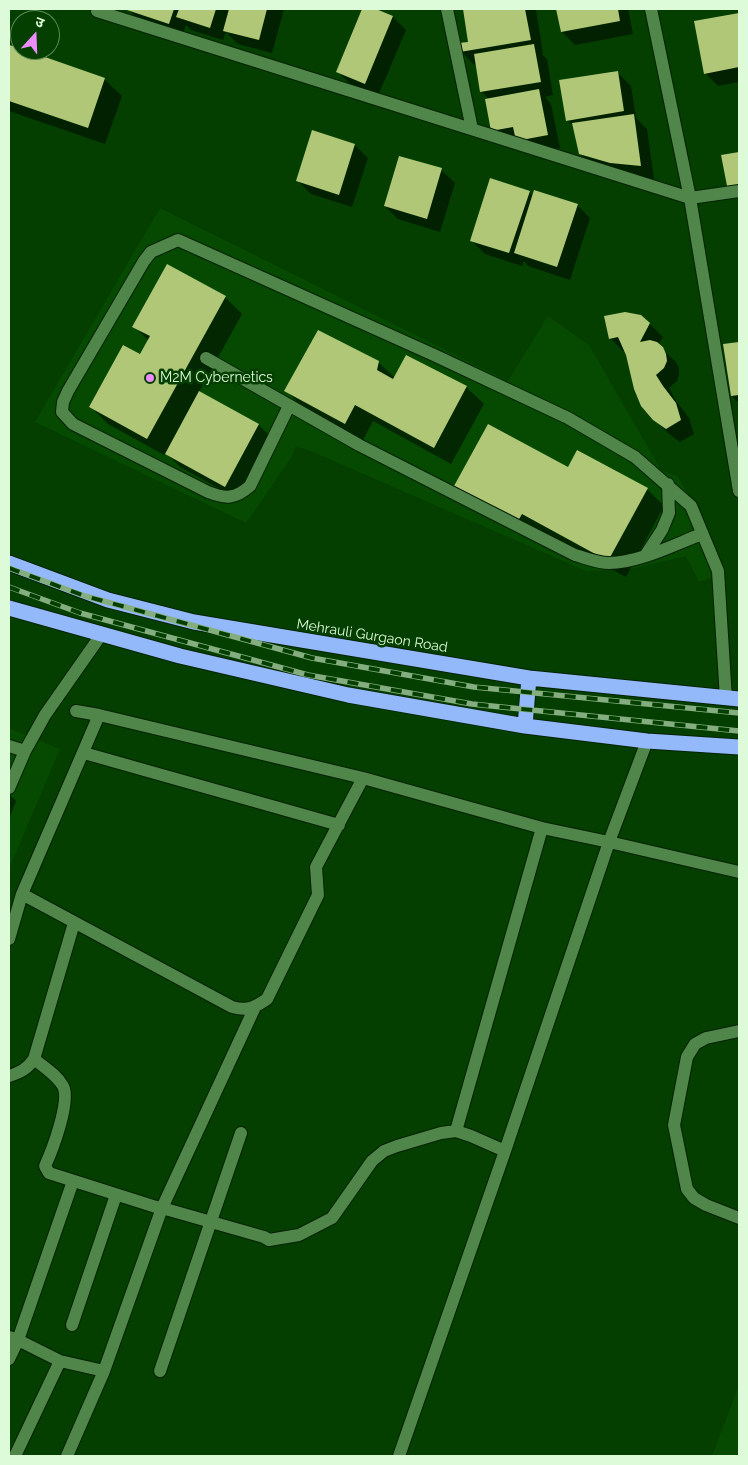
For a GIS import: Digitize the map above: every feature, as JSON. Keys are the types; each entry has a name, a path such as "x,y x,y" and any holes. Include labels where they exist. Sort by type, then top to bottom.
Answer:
{"highway":[{"name":"Mehrauli Gurgaon Road","path":"9,563 108,600 194,622 529,678 733,699"},
{"path":"9,608 180,656 348,695 525,726 647,741 739,747"},
{"path":"525,726 529,678"}],"street":[{"path":"447,9 472,129"},
{"path":"651,9 690,198 739,491"},
{"path":"97,11 690,198 739,191"},
{"path":"289,406 250,486 241,494 230,497 208,492 73,424 62,412 63,402 68,391 144,261 152,252 178,240 434,355 568,418 635,457 668,484 691,506 718,571 733,699"},
{"path":"206,358 359,445 575,555 608,563 621,562 645,556 702,534"},
{"path":"645,556 662,530 669,513 668,484"},
{"path":"9,788 25,751 49,709 101,635"},
{"path":"76,711 363,778 542,828 739,872"},
{"path":"9,939 22,894 99,715"},
{"path":"399,1456 505,1151 609,842 647,741"},
{"path":"9,746 25,751"},
{"path":"84,752 339,825"},
{"path":"22,894 232,1007 243,1010 255,1007 267,999 318,895 316,867 363,778"},
{"path":"456,1132 542,828"},
{"path":"9,1076 29,1067 34,1059 74,922"},
{"path":"67,1456 104,1371 162,1208 255,1007"},
{"path":"739,1031 706,1038 695,1044 687,1056 674,1125 687,1189 694,1198 706,1205 739,1218"},
{"path":"34,1059 52,1073 64,1087 64,1107 53,1148 45,1166 49,1173 116,1195 210,1221 269,1240 299,1235 332,1218 372,1161 384,1151 441,1133 456,1132 471,1136 505,1151"},
{"path":"160,1372 241,1133"},
{"path":"9,1359 13,1338 73,1181"},
{"path":"72,1324 116,1195"},
{"path":"13,1338 60,1361 104,1371"},
{"path":"15,1456 60,1361"}],"shaded area":[{"path":"160,208 508,381 548,316 589,345 661,470 678,477 696,507 720,557 724,573 699,582 686,556 631,569 586,571 296,446 291,458 246,523 35,422"},
{"path":"9,728 60,749 9,869"},
{"path":"739,1385 739,1456 712,1456"}],"building":[{"path":"124,9 174,9 169,24"},
{"path":"179,9 216,9 210,28 176,17"},
{"path":"229,9 267,9 259,40 223,31"},
{"path":"362,9 376,9 393,16 365,84 336,72"},
{"path":"463,9 525,9 531,40 460,52 459,43 468,42"},
{"path":"556,9 618,9 620,21 561,32"},
{"path":"739,13 739,67 704,74 694,21"},
{"path":"534,44 541,82 480,92 474,54"},
{"path":"9,45 10,60 54,60 105,78 88,128 9,101"},
{"path":"618,71 624,111 566,121 559,80"},
{"path":"539,89 548,135 516,141 513,127 491,131 485,99"},
{"path":"634,114 641,166 610,163 579,154 572,123"},
{"path":"312,130 355,144 339,195 296,181"},
{"path":"739,152 739,189 728,191 721,155"},
{"path":"399,156 442,168 427,219 384,206"},
{"path":"490,178 530,191 509,253 470,241"},
{"path":"534,190 578,204 557,267 514,253"},
{"path":"167,264 226,296 147,439 89,407 123,345 140,354 150,336 132,327"},
{"path":"625,312 641,315 650,323 640,342 650,340 657,342 663,347 666,354 667,361 664,368 656,375 676,403 681,420 666,429 653,420 641,406 634,389 626,355 618,337 609,339 604,316"},
{"path":"318,330 379,361 377,370 393,379 406,355 467,386 434,448 355,405 345,424 284,391"},
{"path":"739,342 739,395 731,396 723,344"},
{"path":"199,391 259,424 225,487 165,454"},
{"path":"488,424 568,467 577,450 648,488 608,561 522,514 518,521 454,486"}],"railway":[{"path":"9,568 85,596 312,658 474,687 739,713"},
{"path":"9,587 80,613 308,675 472,704 739,731"}],"place":[{"name":"M2M Cybernetics","path":"150,378"}]}
